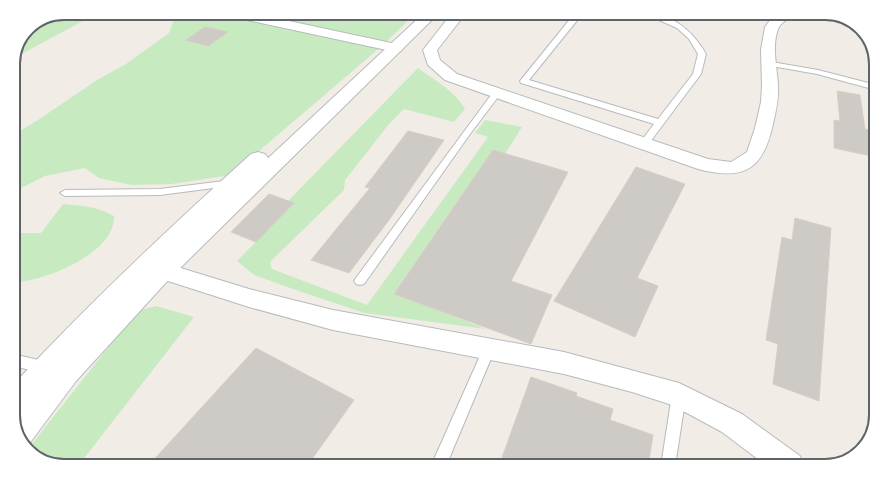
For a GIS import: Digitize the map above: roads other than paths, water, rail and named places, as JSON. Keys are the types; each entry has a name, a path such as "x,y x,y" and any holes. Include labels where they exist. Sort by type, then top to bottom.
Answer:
{"main road":[{"path":"20,397 46,368 154,268 255,181 390,46 410,20"},
{"path":"22,429 154,268 230,183 390,46 423,20"}],"street":[{"path":"268,20 390,46"},
{"path":"283,23 287,20"},
{"path":"453,20 430,50 432,62 451,77 705,165 733,168 752,157 761,138 770,96 767,48 773,25 778,20"},
{"path":"154,268 249,298 332,320 564,363 679,395 732,423 781,459"}],"lane":[{"path":"573,20 524,81 660,123"},
{"path":"644,144 697,74 702,54 694,39 683,28 666,20"},
{"path":"768,63 818,72 869,86"},
{"path":"360,281 467,132 497,93"},
{"path":"65,193 160,192 191,190 230,183 255,181"},
{"path":"441,459 489,349"},
{"path":"20,362 67,373"},
{"path":"669,459 679,395"}]}
